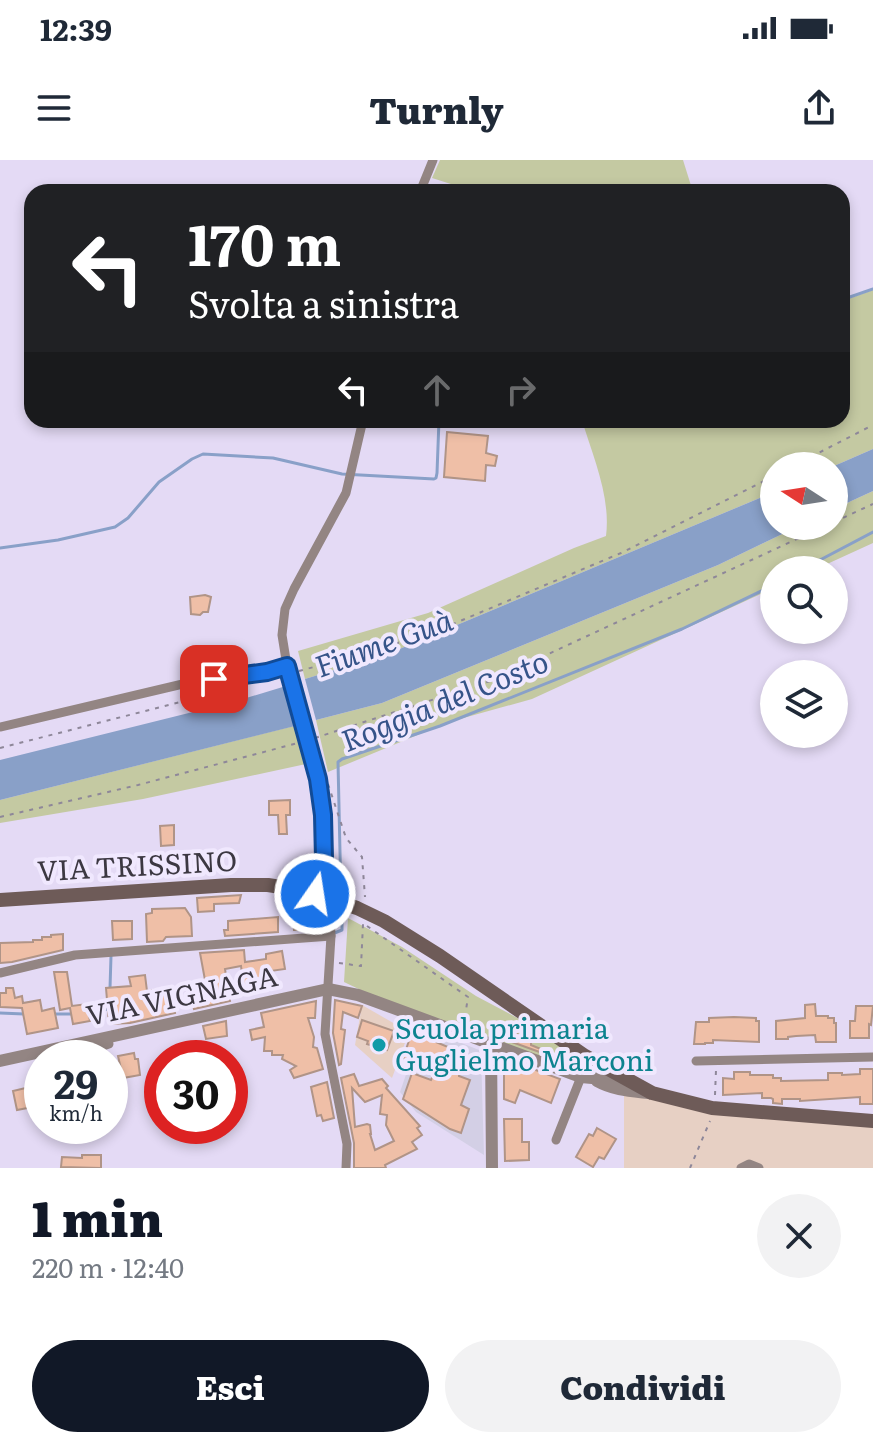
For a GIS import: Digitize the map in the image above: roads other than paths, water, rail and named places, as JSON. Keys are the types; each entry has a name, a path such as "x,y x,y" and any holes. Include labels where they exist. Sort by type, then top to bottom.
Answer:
{"main road":[{"name":"VIA TRISSINO","path":"0,900 231,885 268,885 315,894 384,921 585,1056 652,1093 712,1108 873,1121"}],"street":[{"path":"423,184 433,160"},
{"path":"315,894 324,859 323,815 318,779 288,669 282,635 285,609 294,589 346,493 361,428"},
{"path":"0,727 187,683 288,669"},
{"path":"330,908 325,1034 347,1144 346,1168"},
{"path":"0,973 75,955 331,936"},
{"path":"328,989 358,995 605,1086 652,1093"},
{"name":"VIA VIGNAGA","path":"0,1061 328,989"},
{"path":"491,1043 492,1168"},
{"path":"556,1140 581,1076 585,1056"},
{"path":"696,1061 873,1057"},
{"path":"581,1076 630,1082"},
{"path":"740,1168 749,1164 759,1168"}],"water":[{"path":"873,449 873,491 848,503 848,460"},
{"path":"760,498 760,540 770,540 718,565 382,703 316,720 305,679 390,653"},
{"path":"286,686 303,724 0,800 0,760"}],"waterway":[{"path":"850,297 873,289"},
{"path":"0,548 58,540 115,527 128,518 159,482 203,454 273,458 342,474 434,479 437,473 439,428"},
{"name":"Roggia del Costo","path":"828,556 873,532"},
{"name":"Roggia del Costo","path":"341,897 338,762 342,759 440,726 682,629 760,592"},
{"name":"Roggia del Costo","path":"332,934 342,930 342,909"},
{"name":"Roggia del Costo","path":"110,988 111,956"},
{"name":"Roggia del Costo","path":"88,1015 110,1008"},
{"name":"Roggia del Costo","path":"0,1013 24,1014"},
{"name":"Roggia del Costo","path":"52,1014 72,1014"}],"place":[{"name":"Scuola primaria Guglielmo Marconi","path":"379,1045"}],"water label":[{"name":"Fiume Guà","path":"384,644"}]}
